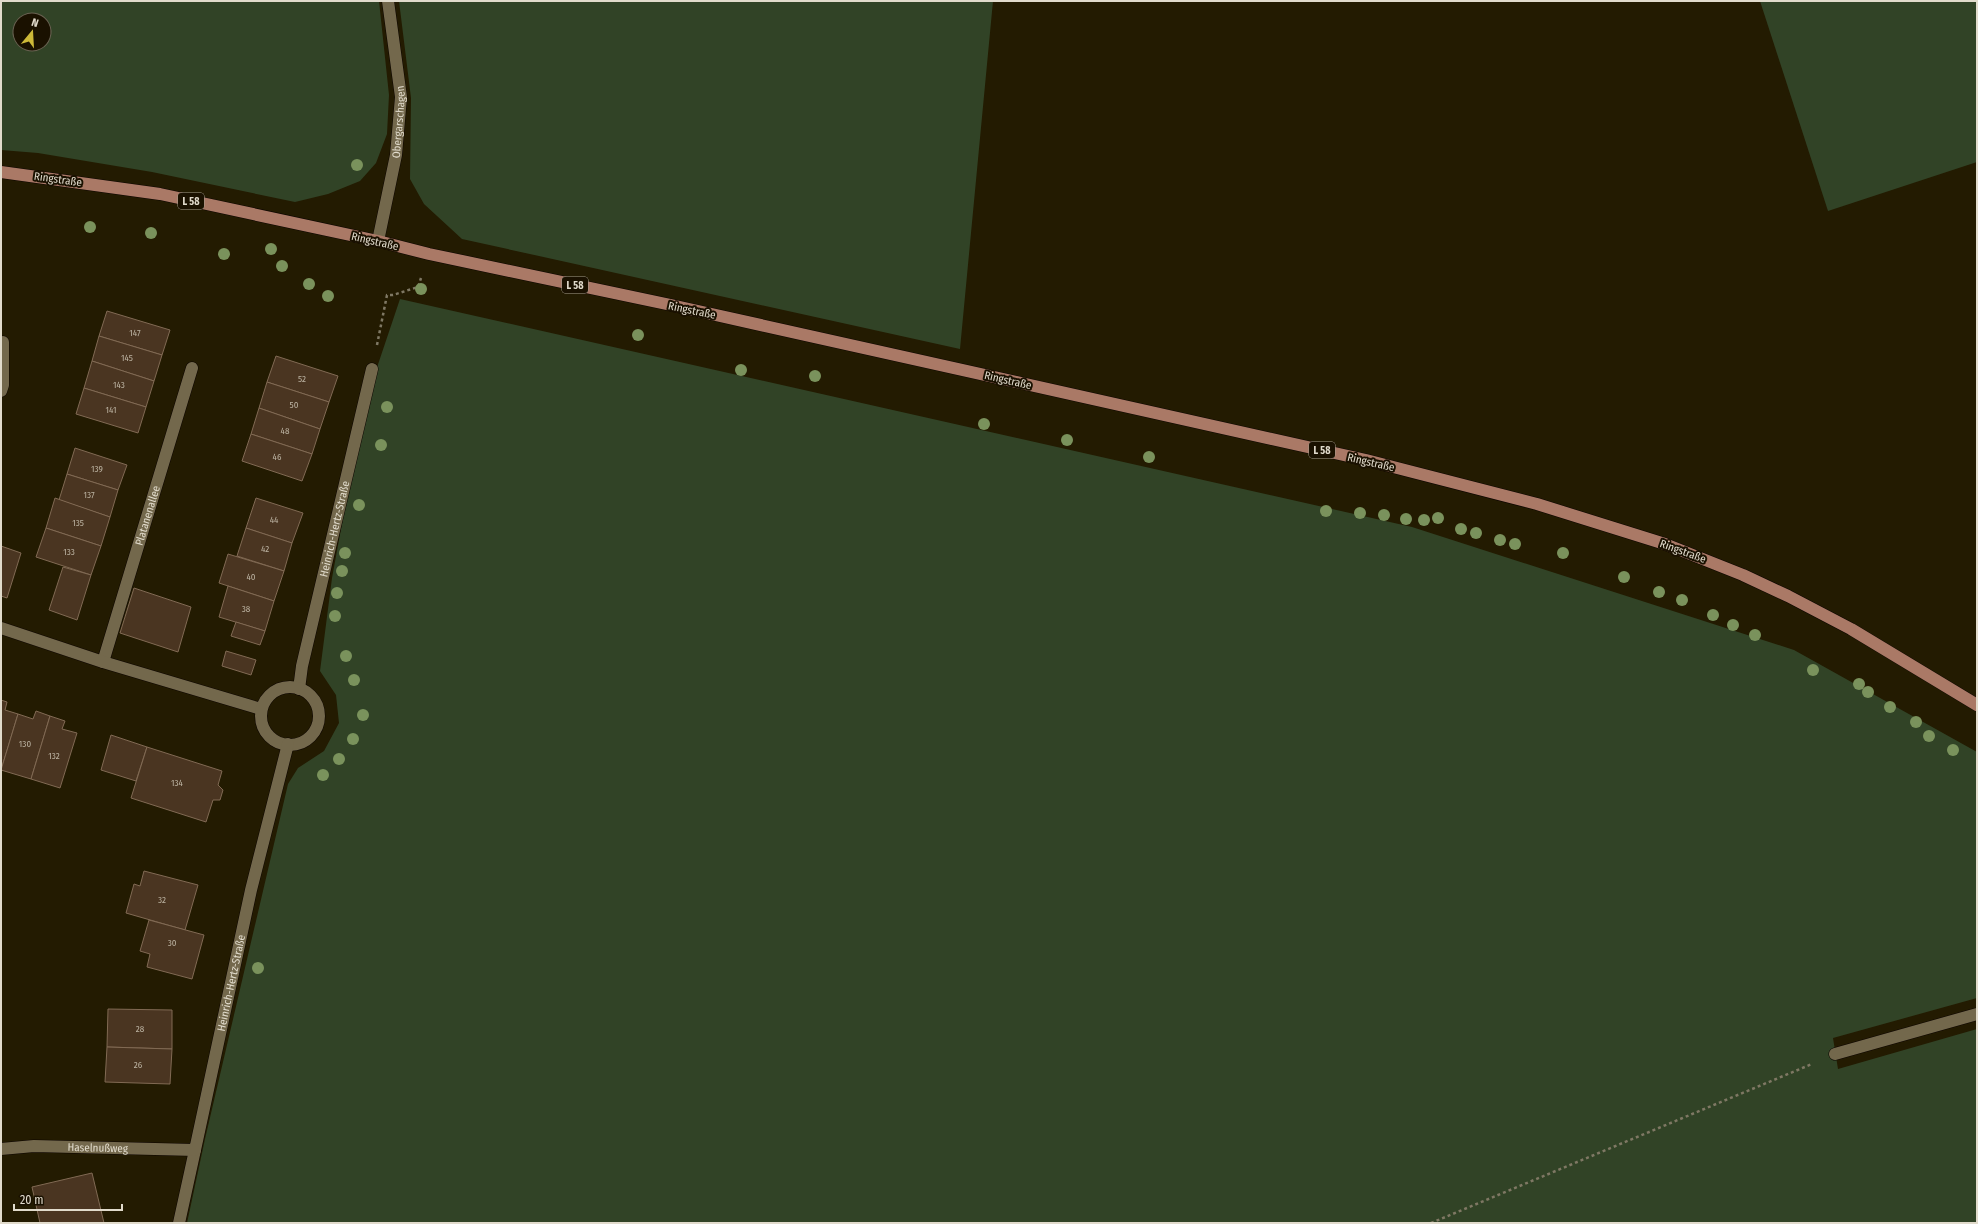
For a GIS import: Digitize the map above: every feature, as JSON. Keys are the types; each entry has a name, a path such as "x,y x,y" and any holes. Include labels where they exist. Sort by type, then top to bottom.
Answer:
{"main road":[{"name":"Ringstraße","path":"1,172 160,194 378,241 429,254 710,314 1366,460 1537,504 1665,544 1743,575 1788,596 1851,629 1977,705"}],"street":[{"name":"Obergarschagen","path":"378,241 396,155 401,97 388,1"},
{"path":"1,391 3,385 3,342"},
{"name":"Platanenallee","path":"103,662 192,368"},
{"name":"Heinrich-Hertz-Straße","path":"299,689 302,666 372,369"},
{"path":"1,628 103,662 261,709"},
{"path":"284,689 299,689 312,698 318,707 320,716 319,725 307,739 298,744 288,744 275,740 267,733 260,718 261,709 272,694 284,689"},
{"name":"Heinrich-Hertz-Straße","path":"179,1223 251,890 288,744"},
{"path":"1835,1054 1977,1014"},
{"name":"Haselnußweg","path":"1,1149 34,1146 195,1150"}],"path":[{"path":"372,369 387,295 394,296 418,287 429,254"},
{"path":"1431,1223 1835,1054"}],"green space":[{"path":"1,1 379,1 389,95 387,134 376,163 360,181 328,194 295,202 152,172 38,153 1,150"},
{"path":"399,1 993,1 960,349 462,239 424,204 410,179 411,98"},
{"path":"1760,1 1977,1 1977,162 1828,211"},
{"path":"400,299 1412,527 1794,650 1977,752 1977,998 1833,1038 1838,1069 1977,1029 1977,1223 187,1223 205,1139 288,784 298,768 324,751 339,723 336,695 320,671 332,578 363,409"}],"building":[{"path":"107,311 170,330 162,355 99,336"},
{"path":"99,336 162,355 154,381 92,361"},
{"path":"276,356 338,376 329,402 267,382"},
{"path":"92,361 154,381 146,407 84,388"},
{"path":"267,382 329,402 320,429 259,408"},
{"path":"84,388 146,407 138,433 76,414"},
{"path":"259,408 320,429 312,454 251,434"},
{"path":"251,434 312,454 302,481 242,461"},
{"path":"75,448 127,465 118,490 67,474"},
{"path":"67,474 118,490 110,517 59,500"},
{"path":"55,498 110,517 101,546 46,528"},
{"path":"256,498 303,513 292,543 246,528"},
{"path":"46,528 101,546 91,575 36,557"},
{"path":"246,528 292,543 284,571 237,556"},
{"path":"1,546 21,553 7,598 1,596"},
{"path":"228,554 284,571 274,601 219,583"},
{"path":"63,567 91,575 77,620 49,610"},
{"path":"228,586 274,601 265,631 219,617"},
{"path":"134,588 191,607 178,652 120,633"},
{"path":"236,622 265,631 260,645 231,636"},
{"path":"226,651 256,660 251,675 222,666"},
{"path":"1,700 7,702 5,710 18,714 1,770"},
{"path":"36,711 50,716 31,779 1,770 18,714 33,719"},
{"path":"50,716 65,721 62,729 77,733 60,788 31,779"},
{"path":"111,735 147,747 136,781 101,770"},
{"path":"147,747 222,771 218,785 223,790 220,800 213,800 206,822 131,798"},
{"path":"144,871 198,885 185,930 126,913 134,884 140,886"},
{"path":"149,920 204,935 192,979 147,967 150,954 140,951"},
{"path":"108,1009 172,1010 172,1049 107,1047"},
{"path":"107,1047 172,1049 170,1084 105,1082"},
{"path":"92,1173 104,1223 40,1223 32,1187"}]}
